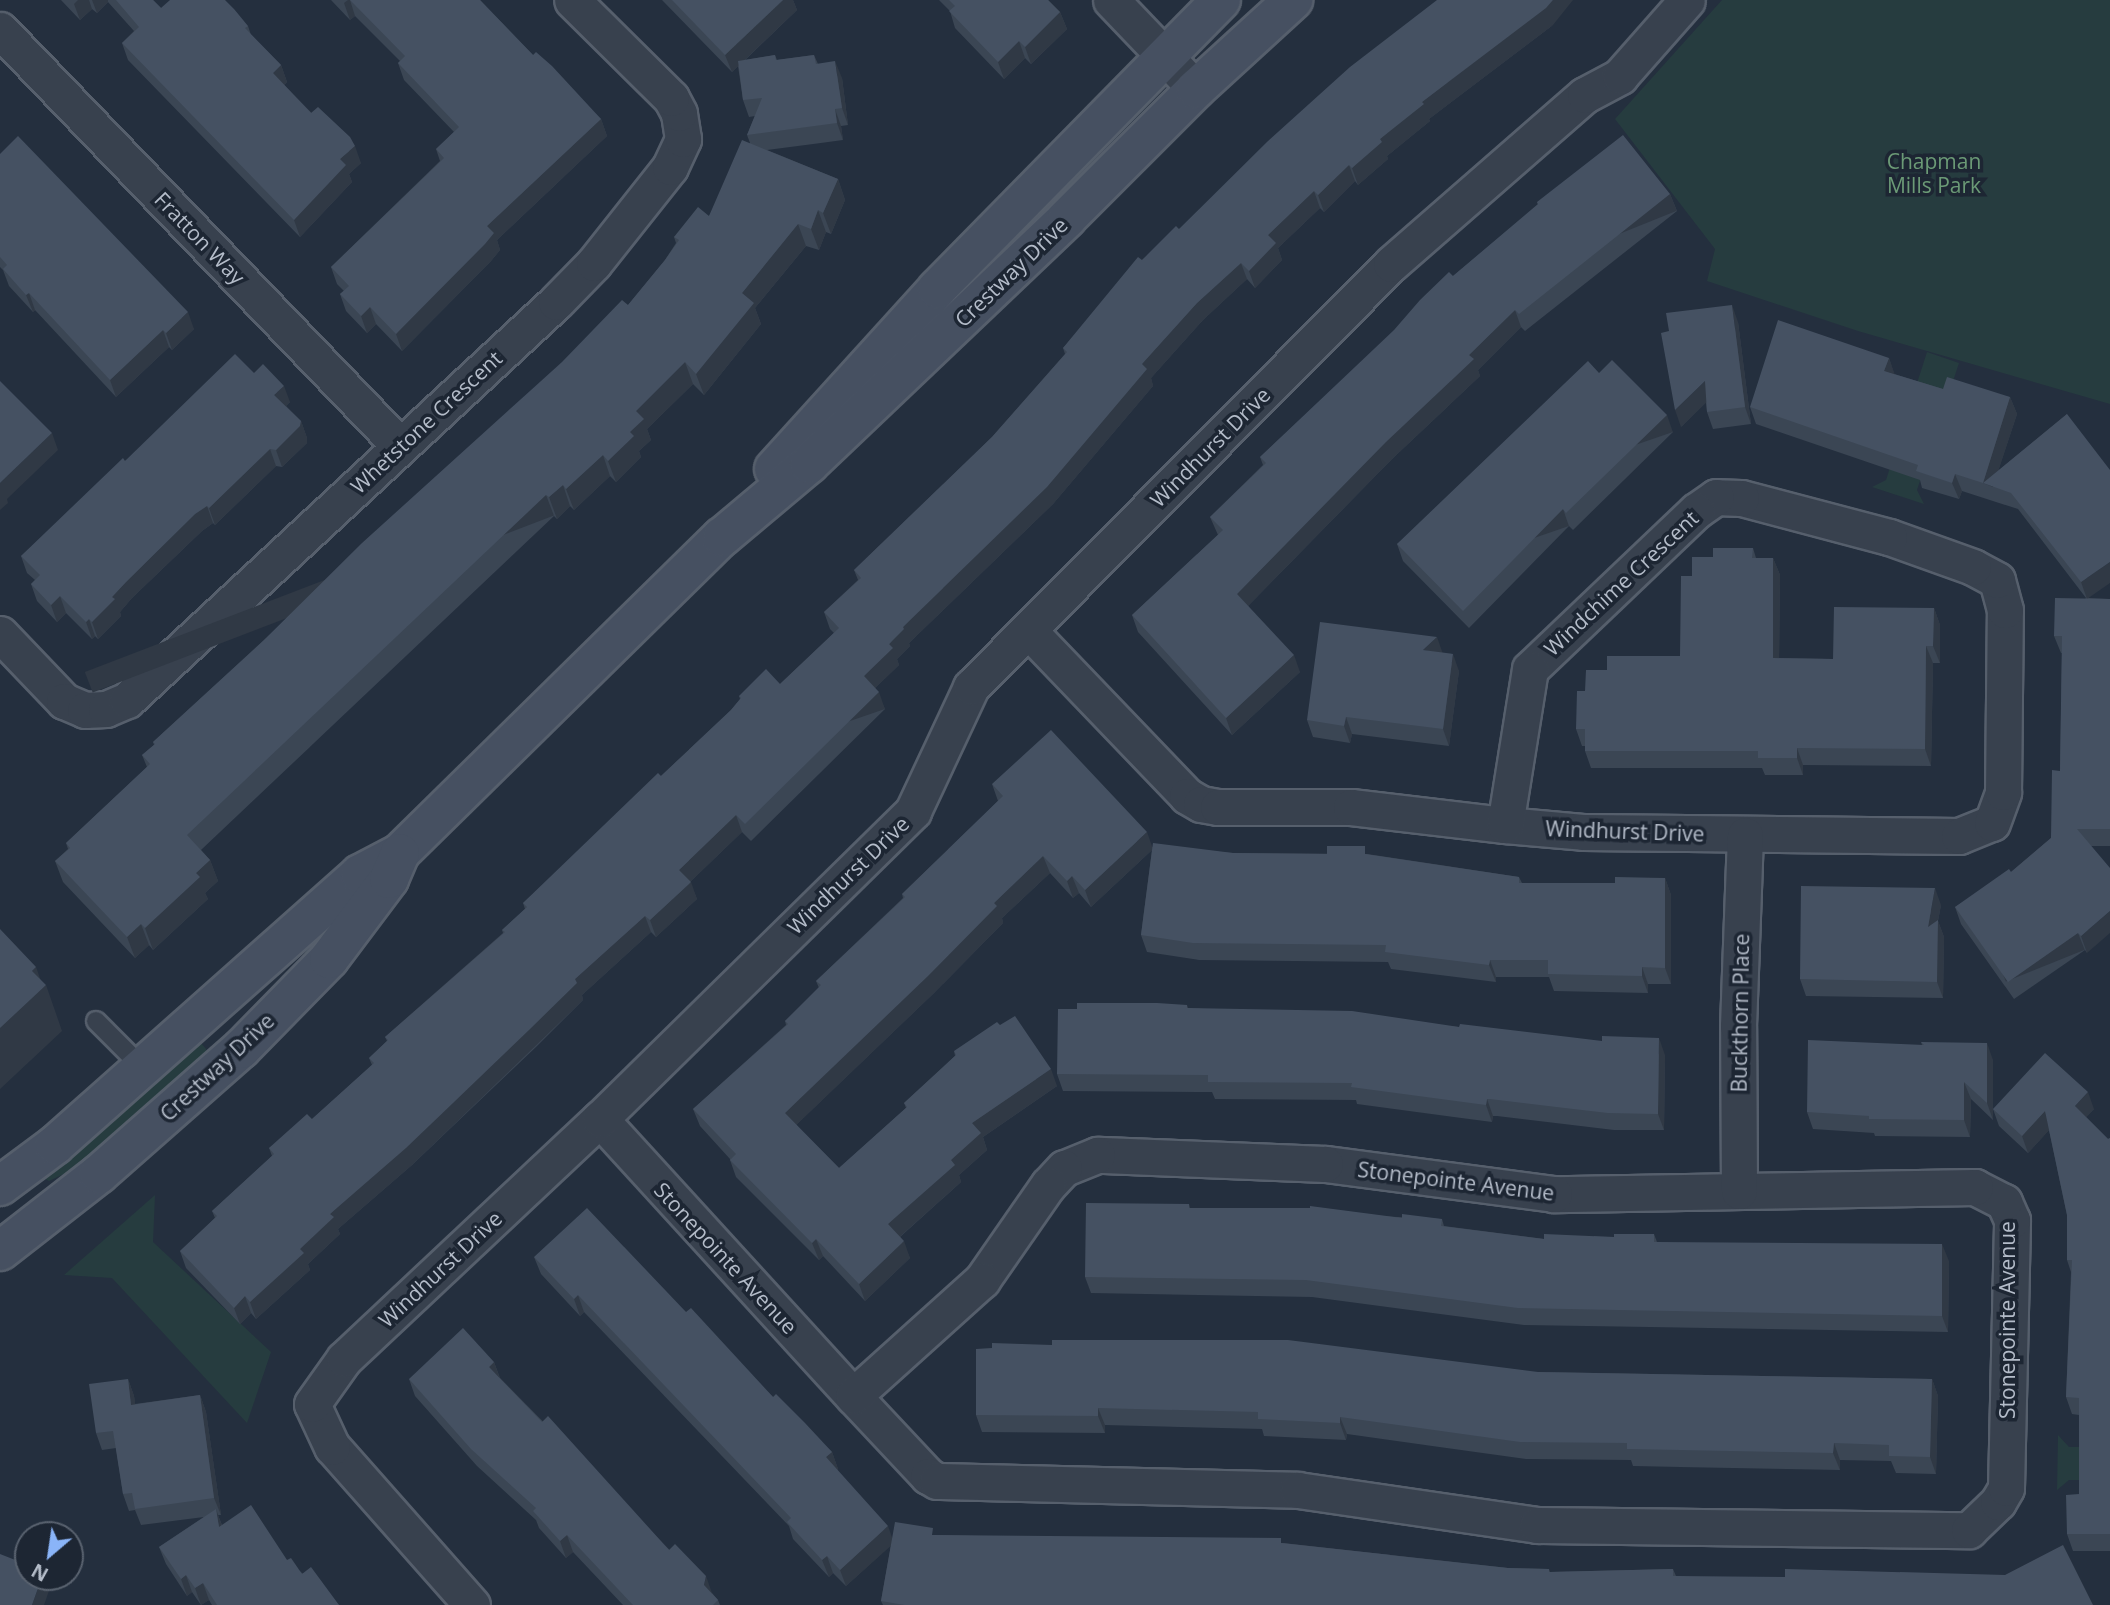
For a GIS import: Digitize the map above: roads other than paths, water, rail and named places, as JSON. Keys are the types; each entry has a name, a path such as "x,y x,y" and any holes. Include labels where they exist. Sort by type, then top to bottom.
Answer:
{"street":[{"name":"Whetstone Crescent","path":"0,634 64,701 85,710 106,709 127,700 594,263 670,167 683,139 679,113 671,98 572,0"},
{"path":"1111,0 1196,89"},
{"name":"Crestway Drive","path":"722,537 798,439 937,289 1220,0"},
{"name":"Crestway Drive","path":"0,1186 55,1145 360,874 400,853 722,537 809,464 1067,218 1196,89 1293,0"},
{"name":"Windhurst Drive","path":"472,1605 332,1447 312,1404 344,1359 600,1119 913,811 971,687 1391,264 1586,95 1620,76 1688,0"},
{"name":"Fratton Way","path":"0,30 400,446"},
{"name":"Windchime Crescent","path":"1505,825 1530,669 1696,511 1716,497 1741,498 1889,537 1973,567 1997,580 2005,610 2003,792 1992,823 1959,836 1745,835"},
{"path":"1028,630 1186,796 1201,804 1218,807 1351,807 1505,825"},
{"name":"Windhurst Drive","path":"1505,825 1583,832 1745,835"},
{"name":"Buckthorn Place","path":"1738,1191 1738,1026 1745,835"},
{"name":"Crestway Drive","path":"1,1248 99,1174 241,1049 329,959 389,878 400,853"},
{"name":"Stonepointe Avenue","path":"600,1119 853,1396 928,1476 937,1481 1298,1490 1537,1525 1969,1530 1998,1503 2006,1488 2012,1220 2004,1202 1975,1186 1555,1194 1325,1164 1097,1155 1064,1168 1048,1185 982,1280 853,1396"}],"lane":[{"path":"96,1021 143,1068"}],"park label":[{"name":"Chapman Mills Park","path":"1934,173"}]}
